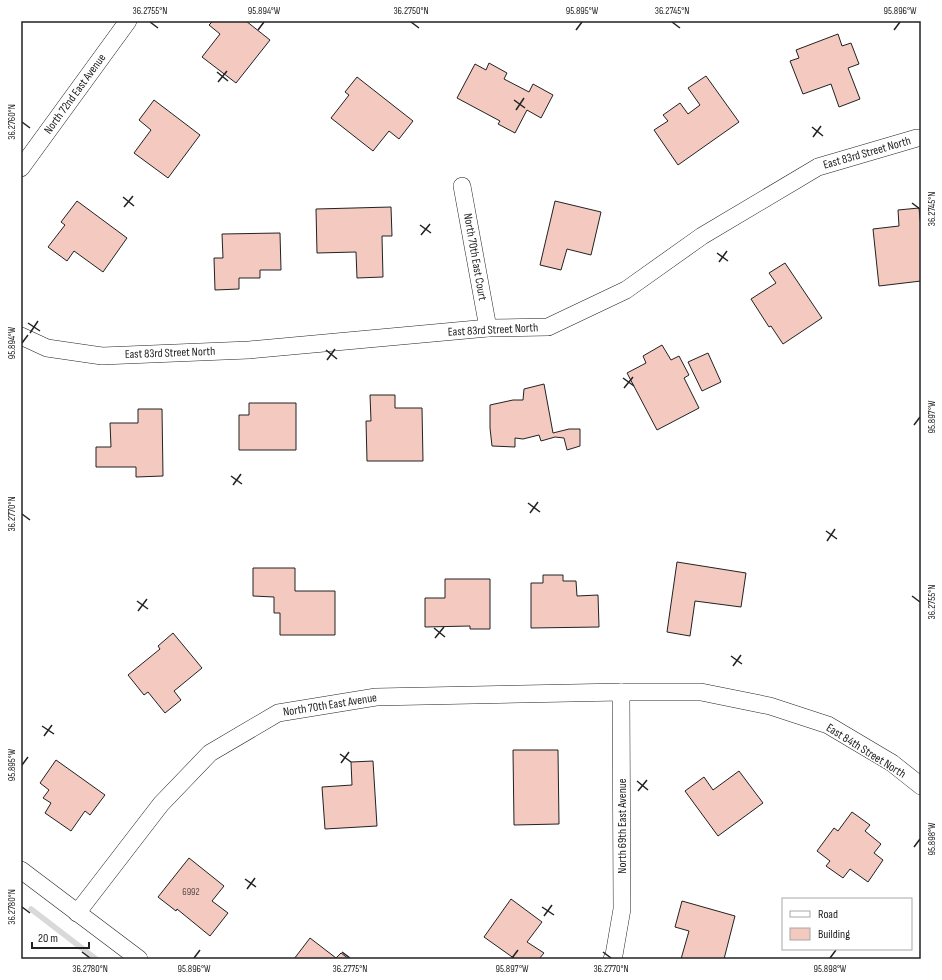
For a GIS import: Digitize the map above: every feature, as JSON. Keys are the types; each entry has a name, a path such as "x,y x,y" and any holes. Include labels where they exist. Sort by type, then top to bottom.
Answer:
{"street":[{"name":"North 72nd East Avenue","path":"21,168 128,21"},
{"name":"East 83rd Street North","path":"21,336 47,348 102,356 249,350 488,328 548,327 626,290 702,236 818,167 921,138"},
{"name":"North 70th East Court","path":"462,186 488,328"},
{"name":"East 84th Street North","path":"621,692 701,692 770,706 828,726 892,763 921,786"},
{"name":"North 70th East Avenue","path":"77,913 161,804 210,753 278,713 376,697 621,692"},
{"name":"North 69th East Avenue","path":"612,959 622,909 621,692"},
{"path":"21,870 139,959"}],"building":[{"path":"213,21 246,21 270,40 236,83 202,57 220,34 209,25"},
{"path":"838,34 842,46 851,43 859,64 848,68 860,99 839,107 831,84 803,94 790,61 799,58 796,50"},
{"path":"489,63 507,73 504,79 529,92 533,84 553,95 541,118 527,110 515,133 498,124 500,121 457,98 475,64 486,70"},
{"path":"706,76 739,122 678,165 654,130 668,121 663,115 680,103 688,114 700,105 688,88"},
{"path":"357,77 413,121 399,139 389,131 373,151 331,118 349,95 345,92"},
{"path":"154,100 200,135 168,178 134,153 151,130 139,120"},
{"path":"77,201 127,238 103,272 74,251 67,261 48,247 65,225 61,222"},
{"path":"555,201 601,212 591,255 567,249 561,270 540,265"},
{"path":"391,207 392,236 382,236 383,277 357,278 356,252 317,253 316,209"},
{"path":"919,208 921,228 921,281 879,286 873,229 899,226 898,210"},
{"path":"280,233 281,270 260,270 260,278 239,278 239,289 215,290 214,258 223,258 222,234"},
{"path":"785,263 822,318 783,344 771,326 769,327 751,299 776,283 769,273"},
{"path":"662,345 671,360 679,356 689,375 684,378 699,408 657,430 627,373 646,363 643,356"},
{"path":"708,353 721,382 702,391 688,362"},
{"path":"544,384 553,433 569,429 580,429 580,446 567,450 564,438 555,437 541,441 539,435 523,439 515,438 515,447 492,446 490,405 513,400 523,400 524,389"},
{"path":"370,395 395,395 395,408 422,408 423,461 367,461 366,421 371,421"},
{"path":"249,403 296,403 296,450 239,450 239,415 249,415"},
{"path":"138,409 162,409 163,476 136,477 136,467 96,467 96,447 111,447 110,423 138,423"},
{"path":"677,562 746,573 741,607 695,601 690,636 667,632"},
{"path":"253,568 295,568 295,591 335,591 335,635 280,635 280,613 274,613 274,597 253,596"},
{"path":"543,575 563,575 563,581 576,581 577,596 598,595 599,627 531,628 531,583 543,583"},
{"path":"445,579 490,579 490,629 470,629 470,626 425,627 425,598 445,598"},
{"path":"173,633 202,668 174,691 181,700 165,713 148,692 144,695 128,675 160,649 158,646"},
{"path":"513,750 558,750 559,824 514,825"},
{"path":"56,760 105,795 90,815 85,811 71,831 45,813 51,803 43,798 49,790 40,783"},
{"path":"373,761 377,826 325,829 322,787 352,785 351,762"},
{"path":"739,771 763,803 718,836 685,791 704,777 713,790"},
{"path":"852,812 870,825 865,831 881,844 874,853 883,860 868,882 850,869 843,878 826,866 830,861 817,851 834,828 838,831"},
{"path":"189,858 224,886 212,901 228,913 210,936 177,909 176,911 158,897"},
{"path":"511,899 542,922 527,942 544,953 539,959 515,959 484,937"},
{"path":"682,901 735,916 724,959 681,959 689,931 675,927"},
{"path":"310,938 336,958 341,953 349,959 294,959"}],"waterway":[{"path":"31,909 96,959"}]}
